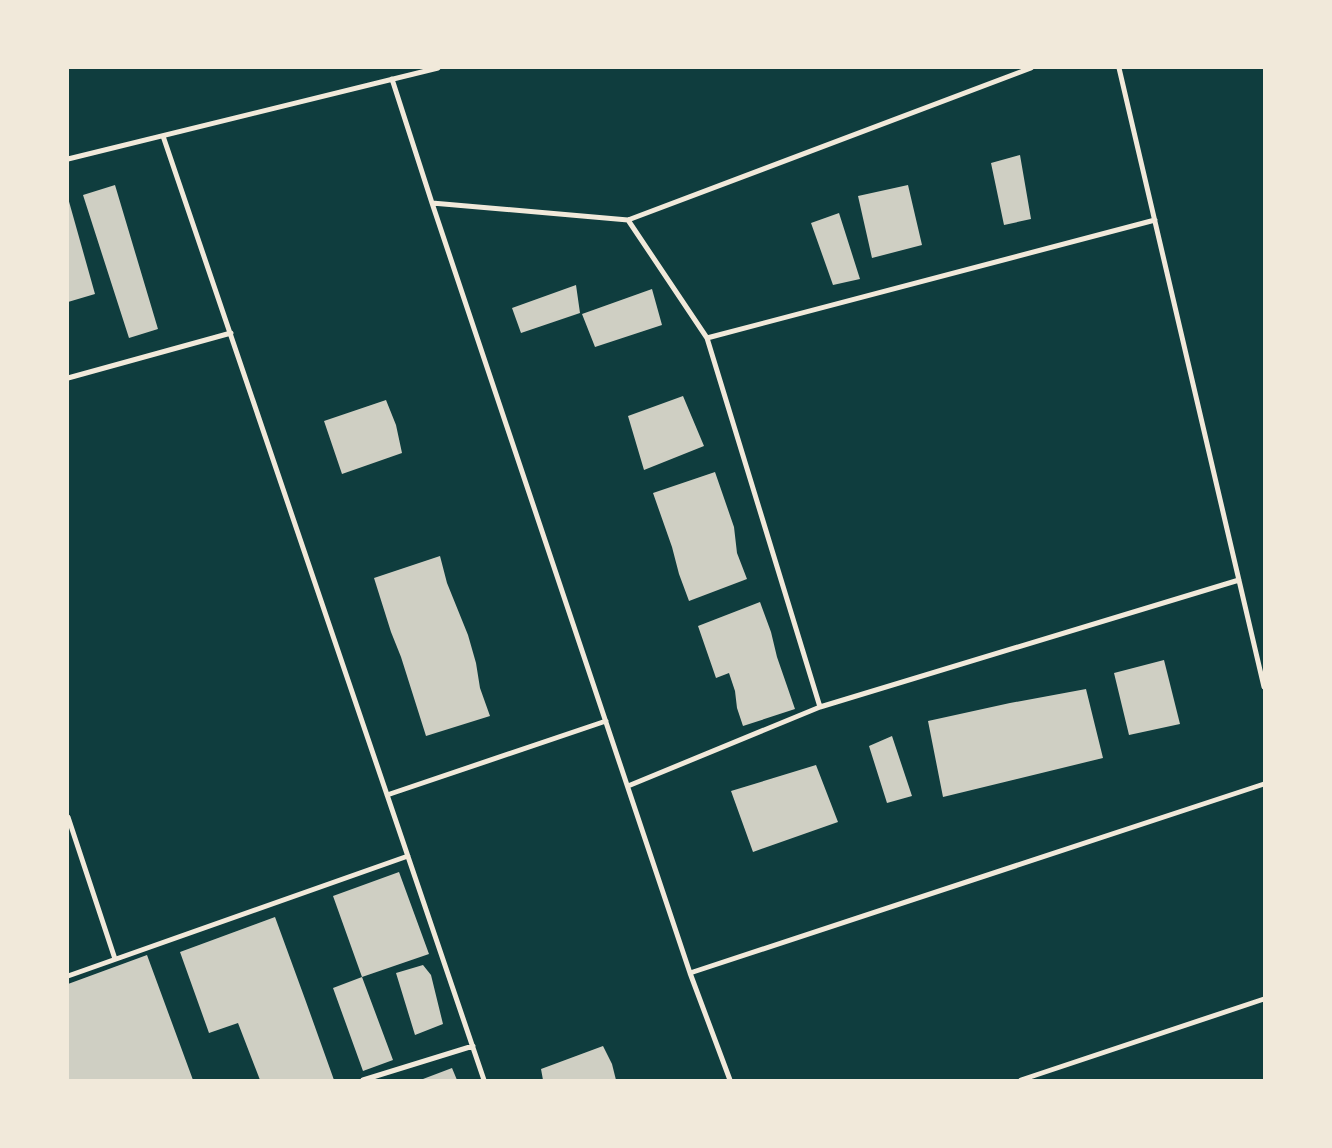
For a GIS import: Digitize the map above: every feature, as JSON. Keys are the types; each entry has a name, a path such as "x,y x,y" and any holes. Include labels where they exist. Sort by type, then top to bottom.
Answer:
{"street":[{"path":"68,159 438,68"},
{"path":"432,203 628,220 1031,68"},
{"path":"1119,68 1264,688"},
{"path":"392,79 690,972 730,1080"},
{"path":"163,136 484,1080"},
{"path":"628,220 707,338 820,707"},
{"path":"707,338 1155,220"},
{"path":"68,378 231,332"},
{"path":"628,786 820,707 1239,580"},
{"path":"388,796 606,721"},
{"path":"690,972 1264,784"},
{"path":"68,817 115,959"},
{"path":"68,976 408,856"},
{"path":"1021,1080 1264,999"},
{"path":"363,1080 472,1046"}],"building":[{"path":"1020,155 1031,219 1004,225 991,163"},
{"path":"115,185 158,329 129,338 83,195"},
{"path":"908,185 922,245 872,258 858,196"},
{"path":"68,198 95,294 68,302"},
{"path":"839,213 860,279 833,285 811,223"},
{"path":"576,285 580,313 521,333 512,308"},
{"path":"652,289 662,325 595,347 582,314"},
{"path":"683,396 704,446 644,470 628,416"},
{"path":"386,400 396,425 402,453 342,474 324,421"},
{"path":"715,472 734,527 737,553 747,579 689,601 653,493"},
{"path":"440,556 447,583 468,635 476,663 480,688 490,716 426,736 374,578"},
{"path":"760,602 795,709 743,726 729,673 716,678 698,626"},
{"path":"1164,660 1180,724 1129,735 1114,673"},
{"path":"1086,689 1103,758 943,797 928,721"},
{"path":"892,736 912,796 887,803 869,746"},
{"path":"816,765 838,822 753,852 731,791"},
{"path":"399,872 429,954 362,977 333,896"},
{"path":"275,917 334,1080 260,1080 238,1023 209,1033 180,952"},
{"path":"147,955 193,1080 68,1080 68,984"},
{"path":"423,965 431,975 443,1024 415,1035 396,973"},
{"path":"362,977 393,1060 363,1071 333,988"},
{"path":"603,1046 612,1064 616,1080 543,1080 541,1069"},
{"path":"452,1068 457,1080 423,1079"}]}
